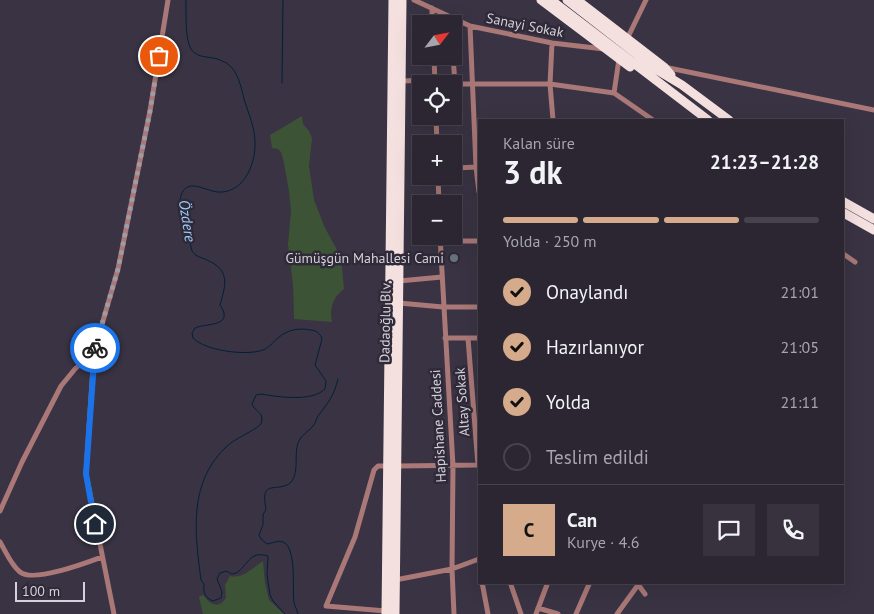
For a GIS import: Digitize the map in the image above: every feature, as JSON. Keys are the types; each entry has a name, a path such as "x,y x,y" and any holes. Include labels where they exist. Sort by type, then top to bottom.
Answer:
{"highway":[{"name":"Dadaoğlu Blv.","path":"389,613 392,466 393,0"},
{"name":"Dadaoğlu Blv.","path":"389,613 395,580 392,466 399,303 402,0"},
{"path":"541,0 658,89 685,103"},
{"path":"551,0 707,119"},
{"path":"567,0 657,70 682,85 728,119"},
{"path":"577,0 664,67 682,85"},
{"path":"844,202 874,219"},
{"path":"844,213 874,230"}],"street":[{"path":"114,614 86,474 94,352 118,269 150,111 168,0"},
{"name":"Sanayi Sokak","path":"414,0 447,15"},
{"path":"627,38 646,0"},
{"path":"432,8 432,15"},
{"name":"Sanayi Sokak","path":"462,22 470,26 552,42 606,50"},
{"path":"470,26 478,180"},
{"path":"552,42 550,84 553,119"},
{"path":"614,93 620,59"},
{"path":"664,67 874,110"},
{"path":"401,81 412,81"},
{"path":"462,84 550,84 614,93 652,119"},
{"path":"462,168 477,167"},
{"path":"462,240 478,241"},
{"name":"Hapishane Caddesi","path":"440,245 452,466 454,614"},
{"path":"844,254 855,262"},
{"path":"399,281 442,277"},
{"path":"399,303 443,307 478,307"},
{"path":"445,338 478,338"},
{"name":"Altay Sokak","path":"468,338 478,465"},
{"path":"0,511 22,462 61,386 75,369 94,352"},
{"path":"389,613 326,606 355,537 374,470 378,466 478,465"},
{"path":"0,542 20,572 28,577 66,569 102,557"},
{"path":"395,580 452,569 478,559"},
{"path":"482,584 488,614"},
{"path":"511,584 521,614"},
{"path":"547,584 537,611 558,614"},
{"path":"576,614 589,584"},
{"path":"617,614 637,584 645,594"}],"green space":[{"path":"302,116 303,124 312,138 309,166 314,200 325,228 341,257 344,289 337,296 333,304 331,312 332,322 294,319 293,285 288,244 291,211 289,191 281,152 278,149 272,148 270,135"},
{"path":"263,561 269,600 284,614 203,614 199,597 203,595 211,603 220,604 226,598 225,585 230,576 240,576"}],"waterway":[{"name":"Özdere","path":"186,0 189,45 197,55 218,59 228,64 233,70 240,83 252,123 255,141 252,163 240,184 226,192 217,192 191,186 185,189 181,195 180,200 192,251 216,265 221,270 225,280 220,305 224,312 222,321 195,328 192,333 193,338 216,349 237,352 263,350 282,335 294,330 315,331 322,339 315,365 326,381 325,389 312,396 294,398 256,395 252,404 262,417 261,424 229,444 213,462 205,477 197,510 197,545 201,580 204,584 206,596 213,601 221,598 222,592 217,579 220,573 226,571 232,574 236,573 253,557 257,555 268,556 267,575 270,595 285,614"},
{"path":"282,83 283,0"},
{"path":"298,614 294,603 293,570 290,552 283,542 267,544 259,535 266,509 265,493 268,489 282,487 292,481 299,440 314,425 335,390 338,379"}],"way so far":[{"path":"95,348 118,269 150,111 159,56"}],"place":[{"name":"Gümüşgün Mahallesi Cami","path":"454,258"}],"route":[{"path":"95,348 86,474 95,524"}]}
